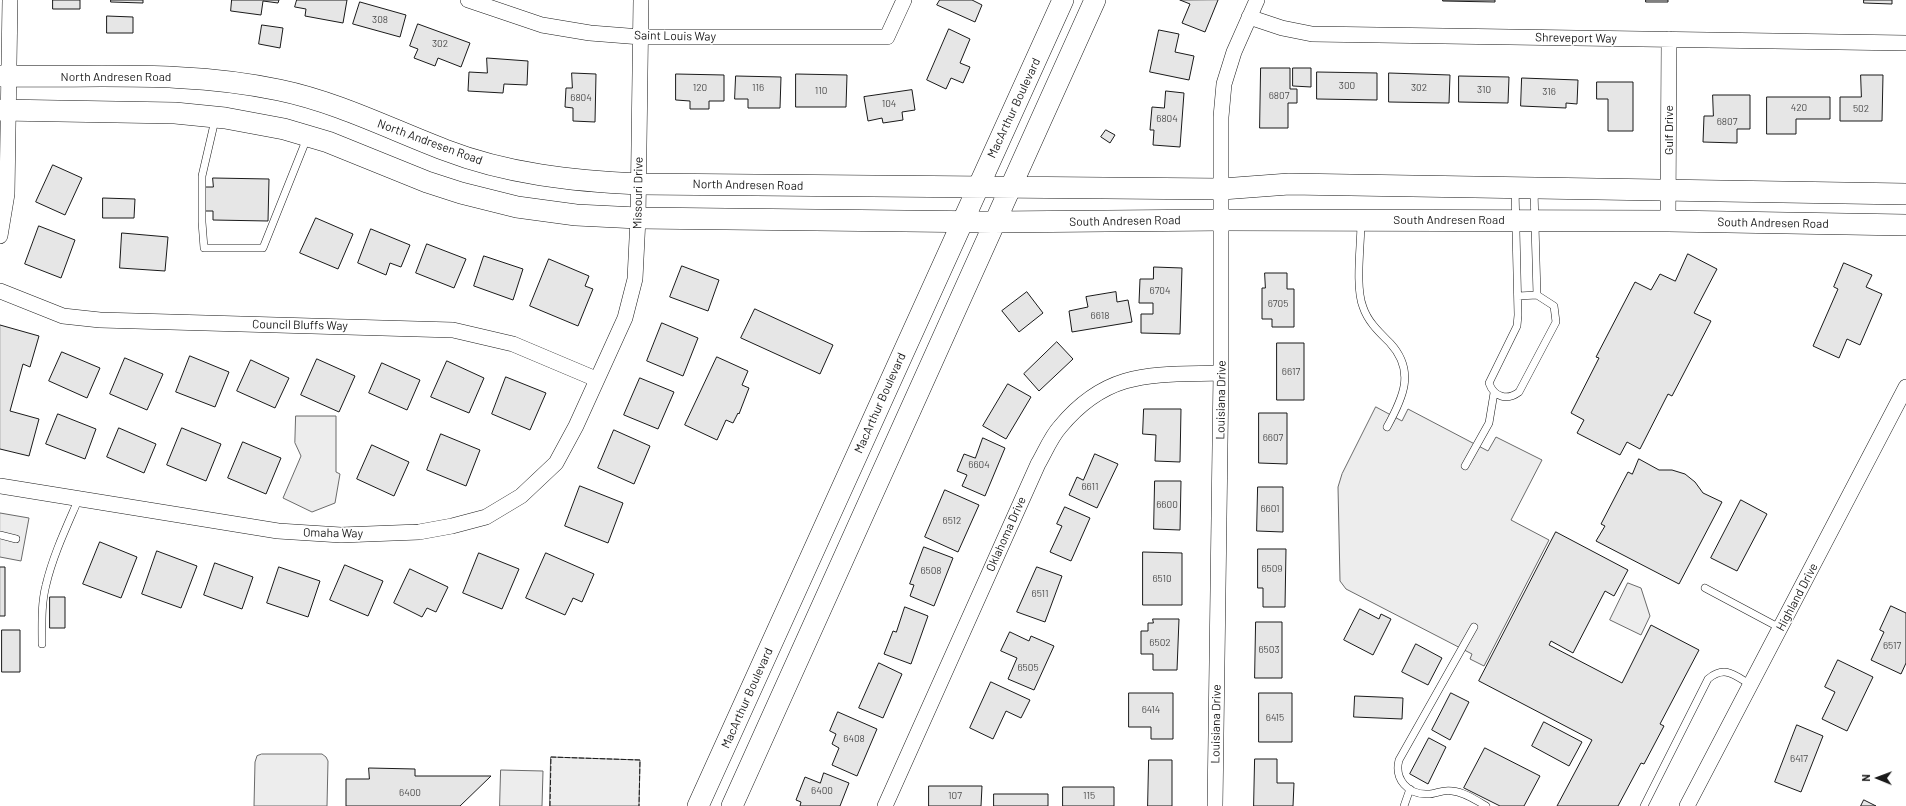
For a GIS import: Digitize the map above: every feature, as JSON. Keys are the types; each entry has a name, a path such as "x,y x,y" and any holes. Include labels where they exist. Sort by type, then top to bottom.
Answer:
{"street":[{"path":"0,236 7,194 4,76 10,0"},
{"name":"Saint Louis Way","path":"468,0 542,25 590,33 641,36 887,37 904,0"},
{"name":"Missouri Drive","path":"596,379 625,318 635,279 639,184 641,0"},
{"name":"MacArthur Boulevard","path":"698,806 1063,0"},
{"path":"732,806 1094,0"},
{"name":"Louisiana Drive","path":"1215,806 1222,373 1221,117 1224,84 1234,52 1257,0"},
{"name":"Shreveport Way","path":"1249,17 1282,28 1312,34 1906,43"},
{"name":"Gulf Drive","path":"1668,221 1669,39"},
{"name":"North Andresen Road","path":"4,76 171,77 234,81 307,96 406,132 446,150 480,161 536,175 593,182 639,184 1009,188"},
{"path":"4,110 174,113 216,117 284,129 387,164 427,182 461,193 517,207 576,215 638,218 993,222"},
{"path":"1009,188 1222,189 1289,184 1906,194"},
{"name":"South Andresen Road","path":"993,222 1222,220 1668,221 1906,225"},
{"name":"Council Bluffs Way","path":"0,291 63,316 100,320 453,330 513,344 596,379"},
{"name":"Oklahoma Drive","path":"885,806 1038,464 1059,428 1083,402 1115,383 1141,376 1222,373"},
{"name":"Omaha Way","path":"0,486 278,531 341,535 419,532 452,526 486,517 521,496 556,463 576,426 596,379"},
{"name":"Highland Drive","path":"1687,806 1906,387"}],"lane":[{"path":"216,117 202,176 202,222 204,248 263,248 307,136"},
{"path":"1525,188 1526,221 1537,295"},
{"path":"1518,296 1537,295 1554,306 1556,322 1519,392 1509,397 1499,396 1494,393 1489,383 1517,326 1518,296 1526,221 1525,188"},
{"path":"1361,220 1360,292 1362,307 1369,320 1392,345 1400,357 1405,371 1405,386 1401,401 1387,427"},
{"path":"1464,466 1489,423 1494,393"},
{"path":"42,644 42,605 46,585 55,556 79,498"},
{"path":"0,535 16,539"},
{"path":"1705,588 1780,629"},
{"path":"1474,628 1399,760 1397,768 1398,776 1402,783 1410,789 1428,794 1445,790 1454,791 1486,806"},
{"path":"1644,806 1708,679 1714,673 1720,671 1728,672 1751,685"},
{"path":"1404,806 1410,789"}],"shaded area":[{"path":"1376,407 1402,421 1408,409 1488,451 1496,437 1542,460 1511,520 1549,540 1484,666 1470,659 1472,654 1346,589 1340,581 1338,487 1342,474"},
{"path":"296,416 336,416 336,472 340,474 335,503 312,512 283,498 301,456 295,443"},
{"path":"0,513 29,518 21,561 0,557"},
{"path":"1628,583 1641,588 1650,616 1641,635 1610,620"},
{"path":"262,754 322,754 326,757 328,761 327,806 254,806 255,762 257,756"},
{"path":"551,757 640,760 639,806 550,806"},
{"path":"501,770 543,771 542,806 500,806"}],"building":[{"path":"53,0 80,0 80,9 53,9"},
{"path":"111,0 143,0 143,3 111,2"},
{"path":"232,0 279,0 278,3 263,1 261,15 231,11"},
{"path":"297,0 347,0 343,23 305,16 306,9 295,7"},
{"path":"940,0 972,0 982,5 975,22 937,5"},
{"path":"1180,0 1218,0 1205,32 1182,23 1190,4"},
{"path":"1495,0 1495,2 1443,1"},
{"path":"1646,0 1668,0 1668,2 1646,2"},
{"path":"1864,0 1892,0 1892,4 1864,3"},
{"path":"360,2 406,15 400,37 353,24"},
{"path":"107,16 133,17 133,33 107,33"},
{"path":"418,24 470,43 461,67 438,58 435,66 414,58 418,49 410,46"},
{"path":"262,25 283,28 280,48 259,44"},
{"path":"949,29 970,39 960,63 970,67 963,83 951,78 946,89 927,80"},
{"path":"1159,30 1179,34 1175,52 1194,56 1189,80 1150,72"},
{"path":"487,58 528,61 527,85 504,84 503,93 468,91 469,72 487,73"},
{"path":"1261,68 1290,68 1290,89 1297,89 1297,103 1288,103 1288,128 1260,128"},
{"path":"1293,68 1311,68 1311,87 1293,86"},
{"path":"1317,72 1377,73 1377,100 1317,99"},
{"path":"572,73 596,74 595,122 573,121 573,108 565,107 566,88 572,88"},
{"path":"1389,73 1450,75 1449,103 1389,102"},
{"path":"676,74 724,75 724,101 709,101 709,109 690,109 690,101 676,100"},
{"path":"796,74 847,75 846,107 796,107"},
{"path":"1861,75 1883,75 1882,121 1840,121 1840,97 1861,97"},
{"path":"736,76 781,77 780,108 748,108 748,99 735,99"},
{"path":"1459,76 1509,77 1508,103 1459,102"},
{"path":"1522,78 1578,80 1577,104 1566,103 1566,108 1521,106"},
{"path":"1597,82 1633,82 1633,131 1608,131 1608,99 1597,99"},
{"path":"912,90 915,110 902,112 903,120 883,123 882,118 868,121 864,97"},
{"path":"1166,91 1184,93 1180,147 1153,145 1154,130 1150,130 1152,107 1164,108"},
{"path":"1713,95 1750,95 1750,129 1737,129 1737,143 1703,142 1704,116 1713,116"},
{"path":"1767,97 1830,97 1830,119 1796,119 1796,134 1767,134"},
{"path":"1106,130 1115,135 1110,143 1101,137"},
{"path":"53,165 82,178 65,215 36,202"},
{"path":"213,178 269,179 268,221 213,220 213,211 205,211 205,187 213,187"},
{"path":"103,198 135,199 134,218 103,218"},
{"path":"316,218 353,234 338,269 300,253"},
{"path":"39,226 75,240 61,278 25,264"},
{"path":"371,229 410,245 401,267 390,263 386,275 358,263"},
{"path":"122,233 168,237 165,271 120,268"},
{"path":"427,244 466,259 454,288 416,273"},
{"path":"1688,254 1717,269 1694,313 1711,321 1672,396 1668,394 1640,449 1627,442 1620,455 1577,433 1584,420 1571,413 1599,358 1596,357 1635,282 1651,290 1660,274 1675,281"},
{"path":"484,256 523,269 513,300 474,286"},
{"path":"549,259 589,276 585,286 593,289 578,326 530,306"},
{"path":"1844,263 1872,275 1866,287 1882,294 1860,345 1847,339 1839,358 1813,346 1838,289 1834,287"},
{"path":"682,266 719,280 708,311 670,297"},
{"path":"1154,267 1182,268 1180,334 1141,333 1141,314 1153,314 1153,303 1139,303 1140,279 1153,279"},
{"path":"1265,273 1287,273 1287,289 1294,289 1294,327 1272,327 1272,319 1262,319 1262,288 1265,288"},
{"path":"1027,292 1043,313 1019,332 1002,311"},
{"path":"1116,292 1117,302 1128,300 1132,322 1072,332 1069,311 1088,307 1086,297"},
{"path":"755,309 833,345 820,374 741,338"},
{"path":"662,323 698,338 683,376 647,361"},
{"path":"0,325 39,336 30,367 23,364 10,411 39,419 29,456 0,449"},
{"path":"1057,342 1073,359 1039,391 1024,374"},
{"path":"1277,343 1304,343 1304,400 1277,400"},
{"path":"62,352 100,368 87,398 49,381"},
{"path":"190,356 229,372 215,407 176,392"},
{"path":"717,357 748,371 742,385 749,388 739,414 738,413 733,423 726,420 717,440 685,425"},
{"path":"125,358 163,374 147,410 110,394"},
{"path":"317,359 355,376 339,412 301,395"},
{"path":"251,360 289,378 275,408 237,391"},
{"path":"447,361 484,378 469,413 431,397"},
{"path":"382,363 420,380 407,410 369,393"},
{"path":"506,377 546,393 530,430 492,414"},
{"path":"640,378 674,392 658,429 624,415"},
{"path":"1008,384 1031,397 1006,439 983,426"},
{"path":"1144,409 1181,409 1180,462 1155,461 1156,435 1143,434"},
{"path":"1259,413 1287,413 1287,464 1259,463"},
{"path":"58,414 96,429 85,459 46,444"},
{"path":"119,428 156,444 144,473 107,457"},
{"path":"182,428 221,444 206,481 167,465"},
{"path":"614,430 650,446 634,484 598,468"},
{"path":"441,434 480,450 466,486 427,470"},
{"path":"983,438 1005,448 985,496 962,486 967,475 957,471 964,454 975,458"},
{"path":"243,442 281,458 266,494 228,478"},
{"path":"372,445 409,462 394,496 357,479"},
{"path":"1095,454 1118,464 1097,508 1069,495 1077,477 1083,480"},
{"path":"1639,459 1659,470 1672,470 1685,474 1695,482 1703,493 1722,502 1679,584 1596,541 1605,526 1601,524 1628,472 1632,474"},
{"path":"1155,481 1181,481 1180,530 1154,529"},
{"path":"580,486 623,503 608,543 565,526"},
{"path":"1258,487 1283,487 1283,532 1257,531"},
{"path":"945,490 979,505 958,552 925,537"},
{"path":"1741,500 1767,514 1737,571 1711,558"},
{"path":"1065,507 1090,518 1071,561 1050,552 1062,526 1057,524"},
{"path":"1556,532 1628,570 1614,596 1605,591 1573,653 1551,641 1549,645 1622,683 1651,625 1699,650 1660,724 1664,726 1644,764 1641,763 1618,806 1557,806 1592,740 1479,681"},
{"path":"100,542 137,557 121,598 83,584"},
{"path":"924,547 953,558 934,606 910,596 914,585 910,584"},
{"path":"1258,549 1286,549 1285,607 1263,607 1263,588 1258,588"},
{"path":"157,551 197,566 181,608 142,594"},
{"path":"1143,552 1182,553 1182,605 1143,605"},
{"path":"479,553 519,569 502,609 463,593"},
{"path":"546,553 594,574 582,602 573,598 565,615 526,598"},
{"path":"215,563 253,577 242,609 204,595"},
{"path":"345,565 383,581 368,616 330,600"},
{"path":"0,567 5,567 5,616 0,616"},
{"path":"279,567 320,581 308,617 267,603"},
{"path":"1037,567 1062,576 1045,622 1017,612"},
{"path":"410,569 448,587 436,612 427,608 422,617 394,603"},
{"path":"50,597 65,597 65,628 50,628"},
{"path":"1891,606 1906,613 1906,663 1901,674 1871,660 1884,632 1880,630"},
{"path":"905,607 928,616 911,664 884,654 893,631 896,632"},
{"path":"1360,609 1379,619 1381,614 1391,619 1373,655 1344,640"},
{"path":"1153,619 1179,619 1177,670 1153,670 1153,654 1141,654 1141,631 1148,631 1148,623 1153,623"},
{"path":"1256,622 1282,622 1282,678 1255,678"},
{"path":"2,630 20,630 20,672 2,672"},
{"path":"1010,632 1029,641 1031,636 1054,646 1034,690 1008,679 1017,658 1001,651"},
{"path":"1416,644 1442,658 1428,685 1402,672"},
{"path":"1838,660 1873,677 1847,731 1822,719 1835,692 1825,687"},
{"path":"879,663 902,674 883,718 859,708"},
{"path":"991,682 1030,700 1021,718 1006,711 993,739 970,728"},
{"path":"1129,693 1173,693 1173,739 1151,739 1151,727 1129,727"},
{"path":"1259,693 1292,693 1292,742 1259,742"},
{"path":"1451,693 1469,702 1450,740 1432,730"},
{"path":"1355,696 1403,698 1402,719 1354,717"},
{"path":"838,712 877,729 857,776 832,765 839,748 832,744 836,734 830,731"},
{"path":"1544,722 1582,742 1569,766 1532,746"},
{"path":"1797,725 1823,736 1801,792 1775,782"},
{"path":"1429,738 1446,747 1428,784 1410,774"},
{"path":"1485,748 1540,776 1524,806 1500,806 1464,788"},
{"path":"1255,759 1277,759 1277,783 1294,783 1293,806 1254,806"},
{"path":"1149,760 1172,760 1172,806 1148,806"},
{"path":"369,768 415,769 415,776 491,776 460,806 346,806 346,779 369,779"},
{"path":"824,773 849,783 840,806 800,806 801,802 796,800 805,777 820,783"},
{"path":"929,786 982,786 981,806 929,806"},
{"path":"1063,787 1114,787 1114,806 1063,806"},
{"path":"994,794 1048,794 1048,806 994,806"},
{"path":"1864,800 1876,806 1861,806"}],"fence":[{"path":"550,806 551,757 640,760 639,806"}]}
